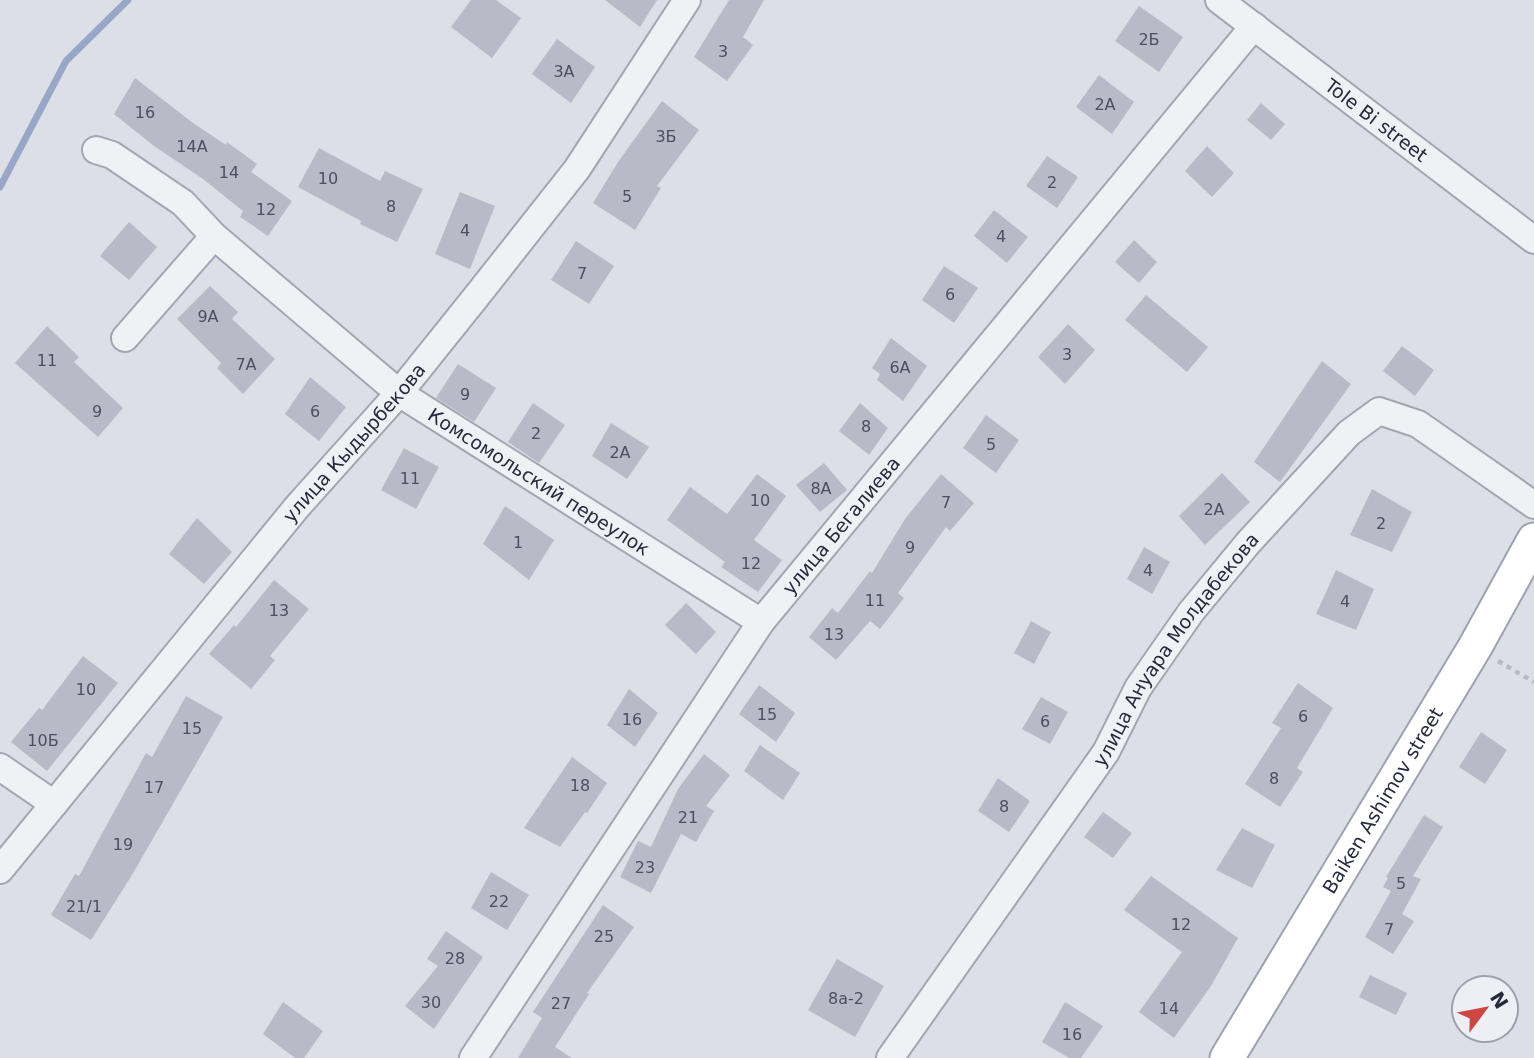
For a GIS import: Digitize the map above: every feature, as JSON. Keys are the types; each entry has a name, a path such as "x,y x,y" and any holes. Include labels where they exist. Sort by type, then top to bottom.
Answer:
{"main road":[{"name":"Baiken Ashimov street","path":"1227,1058 1475,647 1534,540"}],"street":[{"name":"улица Кыдырбекова","path":"0,870 297,507 399,393 576,169 687,0"},
{"name":"Tole Bi street","path":"1219,0 1534,240"},
{"name":"улица Бегалиева","path":"472,1058 761,622 1254,26"},
{"name":"Комсомольский переулок","path":"96,150 113,155 183,203 214,236 399,393 761,622"},
{"path":"125,338 214,236"},
{"name":"улица Ануара Молдабекова","path":"890,1058 1106,752 1138,688 1191,612 1248,543 1349,433 1379,411 1418,424 1534,505"},
{"path":"0,767 54,804"}],"path":[{"path":"1475,647 1534,682"}],"building":[{"path":"471,0 496,0 521,18 492,58 451,27"},
{"path":"605,0 657,0 640,27"},
{"path":"729,0 764,0 743,37 753,45 727,81 694,57"},
{"path":"1139,6 1183,37 1159,72 1115,41"},
{"path":"557,39 595,67 571,103 532,74"},
{"path":"1099,75 1134,102 1112,134 1076,107"},
{"path":"135,78 193,123 226,145 227,142 257,164 251,172 292,201 268,236 240,217 243,211 203,179 154,146 114,114"},
{"path":"662,101 699,130 657,186 661,188 635,230 593,203 618,162"},
{"path":"1261,103 1285,124 1271,140 1247,120"},
{"path":"1207,146 1234,173 1212,197 1185,171"},
{"path":"319,148 380,181 385,171 423,189 397,242 360,224 361,221 298,187"},
{"path":"1047,156 1078,177 1057,208 1026,186"},
{"path":"460,192 495,206 470,269 435,254"},
{"path":"994,210 1028,237 1007,263 974,236"},
{"path":"129,222 157,247 129,280 100,256"},
{"path":"1134,240 1157,262 1139,283 1115,262"},
{"path":"576,241 614,266 589,304 551,280"},
{"path":"944,266 978,288 954,323 922,300"},
{"path":"210,286 238,312 232,319 275,359 243,394 217,368 221,363 177,319"},
{"path":"1146,295 1208,347 1187,372 1125,320"},
{"path":"1068,324 1095,350 1065,384 1038,357"},
{"path":"47,326 79,357 74,362 123,408 98,437 15,363"},
{"path":"891,338 927,366 903,401 877,380 880,374 872,368"},
{"path":"1402,346 1434,370 1415,396 1383,371"},
{"path":"1322,361 1351,384 1280,482 1254,462"},
{"path":"458,364 496,388 474,422 436,398"},
{"path":"310,377 346,407 319,441 285,414"},
{"path":"533,403 565,425 539,463 508,442"},
{"path":"860,403 888,428 869,455 839,431"},
{"path":"986,415 1019,440 996,473 963,448"},
{"path":"611,423 649,447 627,479 592,456"},
{"path":"404,448 439,467 416,509 381,490"},
{"path":"824,463 847,490 820,512 796,485"},
{"path":"1222,473 1250,502 1205,545 1179,516"},
{"path":"757,474 786,496 754,540 782,560 758,592 721,567 725,562 667,520 690,487 727,514"},
{"path":"941,474 974,503 950,531 946,527 898,593 904,598 880,629 870,621 836,660 809,637 832,608 838,613 870,571 872,573 905,519"},
{"path":"1372,489 1412,512 1392,552 1350,535"},
{"path":"505,506 554,540 529,580 483,544"},
{"path":"197,518 232,552 204,584 169,554"},
{"path":"1144,547 1170,562 1152,594 1127,579"},
{"path":"1336,570 1374,589 1356,630 1316,614"},
{"path":"274,580 309,609 270,656 275,660 251,689 209,654 234,625 236,627"},
{"path":"686,603 716,632 696,654 665,625"},
{"path":"1031,621 1051,632 1034,664 1014,653"},
{"path":"83,656 118,683 47,771 11,742 39,708 42,710"},
{"path":"1298,683 1333,708 1297,768 1303,772 1280,807 1245,784 1281,728 1272,723"},
{"path":"759,685 795,713 776,742 739,714"},
{"path":"629,689 658,713 635,747 607,725"},
{"path":"186,696 223,717 132,875 91,940 51,915 75,874 79,876 146,753 152,757"},
{"path":"1041,697 1068,712 1050,744 1022,729"},
{"path":"1481,732 1507,750 1485,784 1459,767"},
{"path":"760,745 800,773 783,800 744,771"},
{"path":"704,754 730,775 706,806 714,811 696,842 681,834 651,893 620,877 638,841 651,847 678,789"},
{"path":"572,757 607,783 560,847 524,828"},
{"path":"998,778 1030,801 1009,832 978,811"},
{"path":"1103,812 1132,833 1113,858 1084,837"},
{"path":"1424,815 1443,827 1413,876 1421,879 1402,914 1414,921 1393,954 1365,937 1391,891 1383,887 1388,878 1386,877"},
{"path":"1242,828 1275,845 1252,888 1216,870"},
{"path":"491,872 529,895 507,930 471,908"},
{"path":"1151,876 1238,938 1211,986 1174,1038 1139,1012 1182,952 1124,910"},
{"path":"603,905 634,927 587,993 589,994 555,1047 572,1058 518,1058 542,1018 533,1012"},
{"path":"446,931 483,957 434,1029 405,1006 438,966 427,959"},
{"path":"837,959 884,986 855,1037 808,1010"},
{"path":"1370,975 1407,993 1396,1015 1359,997"},
{"path":"283,1002 323,1031 304,1058 295,1058 263,1034"},
{"path":"1065,1002 1103,1026 1081,1058 1069,1058 1042,1042"}],"waterway":[{"path":"0,187 66,61 128,0"}]}
